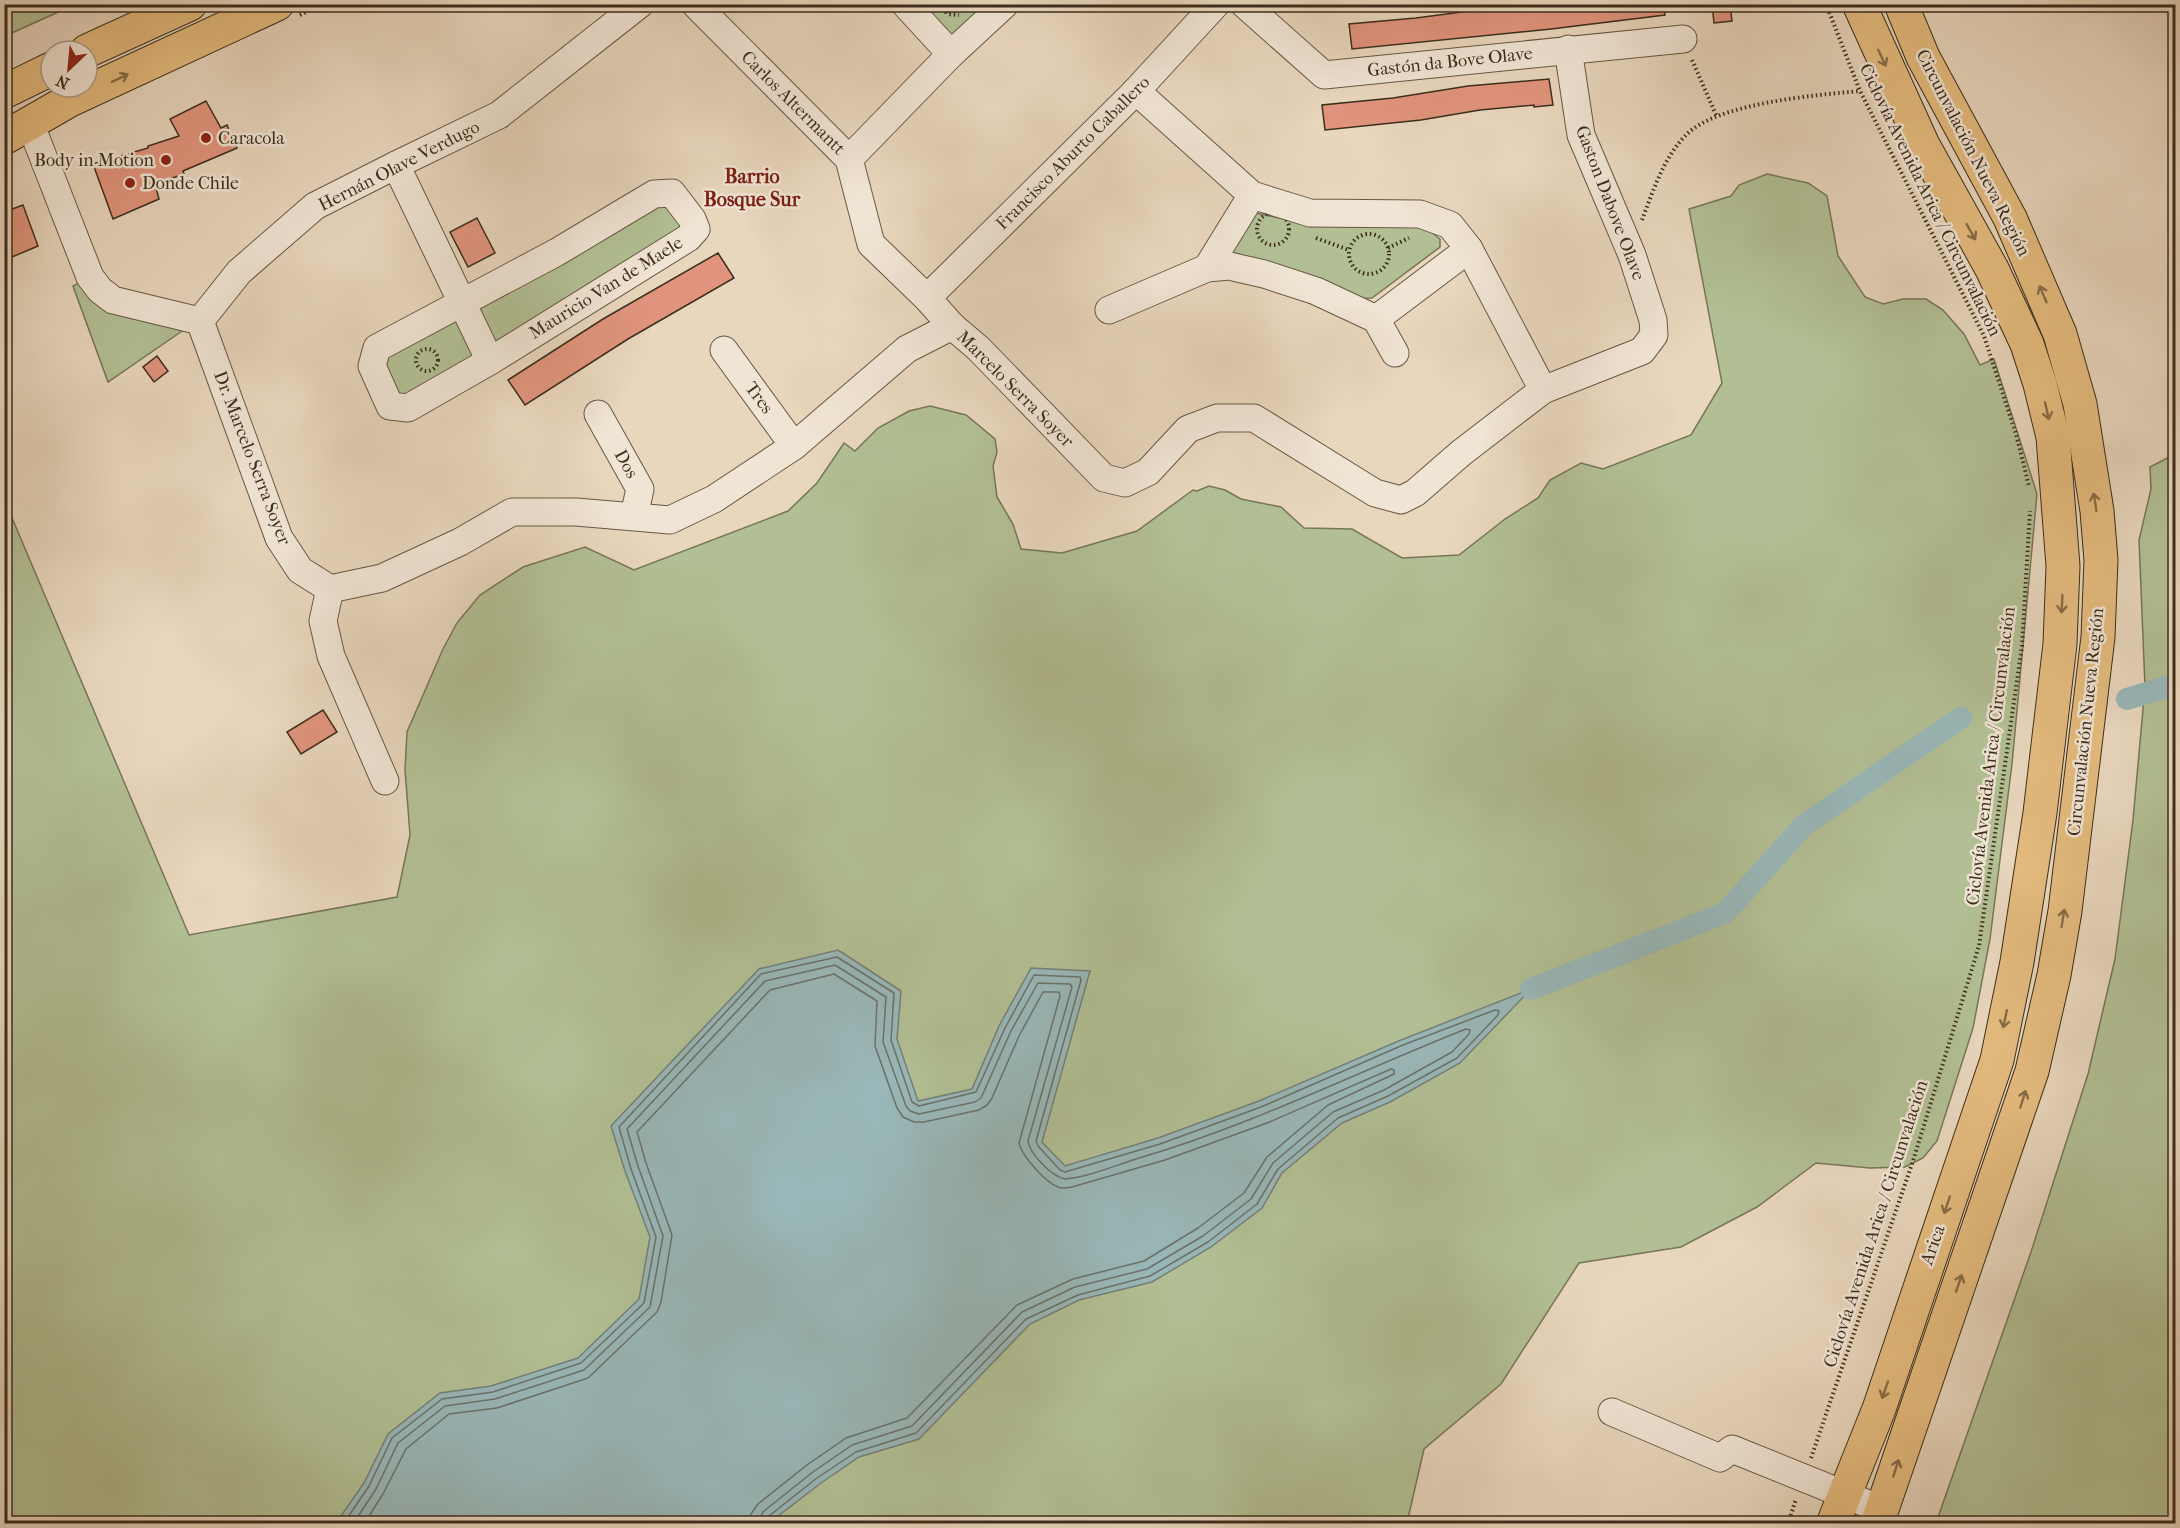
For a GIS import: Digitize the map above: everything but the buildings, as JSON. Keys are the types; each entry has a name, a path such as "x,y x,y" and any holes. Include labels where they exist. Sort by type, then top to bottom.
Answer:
{"main road":[{"path":"99,46 190,4"},
{"path":"17,130 70,100 277,4"},
{"name":"Circunvalación Nueva Región","path":"1859,4 1923,145 1992,269 2027,344 2053,437 2063,566 2060,644 2030,887 2017,962"},
{"name":"Circunvalación Nueva Región","path":"1901,4 1923,57 2010,218 2060,334 2079,404 2097,511 2101,560 2098,637 2065,911 2054,975"},
{"path":"4,92 39,75"},
{"name":"Arica","path":"1839,1509 1879,1409 1997,1060 2017,962"},
{"name":"Arica","path":"1880,1517 2032,1071 2054,975"}],"street":[{"name":"Hernán Olave Verdugo","path":"200,321 239,272 315,206 499,115 640,4"},
{"name":"Carlos Altermantt","path":"695,4 849,159 871,244 927,298 952,326"},
{"path":"905,4 951,54"},
{"path":"849,159 951,54 1005,4"},
{"name":"Francisco Aburto Caballero","path":"927,298 1136,91 1216,4"},
{"name":"Gastón da Bove Olave","path":"1244,4 1324,75 1683,39"},
{"name":"Gaston Dabove Olave","path":"1568,49 1581,135 1632,255 1653,320"},
{"path":"1136,91 1252,195 1310,213 1420,214 1450,225 1469,249 1543,390"},
{"path":"17,130 90,276 100,290 113,300 200,321"},
{"path":"396,165 489,361"},
{"name":"Mauricio Van de Maele","path":"672,193 692,219 696,229 688,238 489,361 408,408 390,406 372,366 377,348 461,301 557,252 654,194 672,193"},
{"path":"1207,268 1252,195"},
{"path":"1376,319 1469,249"},
{"path":"1109,310 1207,268 1229,266 1264,274 1316,291 1376,319 1395,353"},
{"name":"Marcelo Serra Soyer","path":"330,589 382,578 460,542 512,512 576,512 670,520 714,500 794,446 907,349 952,326 978,348 1104,478 1125,483 1148,472 1188,429 1217,418 1254,418 1375,493 1401,500 1415,493 1461,453 1543,390 1642,351 1654,335 1653,320"},
{"name":"Dr. Marcelo Serra Soyer","path":"200,321 279,538 300,570 330,589"},
{"path":"2027,344 2060,334"},
{"name":"Tres","path":"724,350 794,446"},
{"name":"Dos","path":"598,414 640,489 634,516"},
{"path":"330,589 323,621 331,656 385,781"},
{"path":"1612,1412 1720,1458 1732,1449 1804,1477 1839,1509 1880,1517"}],"path":[{"path":"942,4 944,10 951,15 964,13"},
{"name":"Ciclovía Avenida Arica / Circunvalación","path":"1826,4 1860,92 1984,336 2016,434 2031,496"},
{"path":"1683,39 1717,117"},
{"path":"1632,255 1652,194 1669,158 1688,133 1717,117 1781,100 1860,92"},
{"path":"1277,214 1286,219 1288,234 1278,244 1268,244 1260,238 1259,222 1266,215 1277,214"},
{"path":"1288,234 1296,235"},
{"path":"1368,234 1374,235 1380,237 1388,248 1388,261 1385,267 1374,274 1361,273 1351,263 1349,250 1356,239 1368,234"},
{"path":"1307,237 1318,238 1336,247 1349,250"},
{"path":"429,349 435,352 438,359 437,366 431,371 420,369 416,359 419,352 429,349"},
{"name":"Ciclovía Avenida Arica / Circunvalación","path":"1788,1524 1913,1161 1979,946 2022,646 2030,508"}],"green space":[{"path":"5,4 74,4 74,5 5,36"},
{"path":"916,5 989,5 957,41"},
{"path":"1767,174 1808,183 1827,196 1838,256 1865,297 1883,304 1903,299 1926,299 1943,310 1964,334 1980,365 1994,359 2037,494 2012,764 1990,939 1973,1028 1937,1141 1923,1158 1905,1167 1870,1168 1816,1163 1757,1207 1681,1247 1579,1263 1501,1384 1424,1449 1407,1523 5,1523 4,499 189,935 397,897 410,835 405,770 407,732 443,649 457,623 480,595 523,567 585,547 634,570 788,511 817,483 844,443 855,451 878,428 909,411 930,406 966,415 995,439 997,452 993,466 997,497 1013,524 1021,549 1062,553 1137,531 1193,490 1197,491 1209,486 1225,490 1241,499 1281,507 1304,528 1352,529 1402,558 1459,555 1505,519 1538,498 1550,480 1581,463 1603,469 1691,435 1722,383 1689,209 1731,196 1739,185"},
{"path":"657,203 669,204 683,226 495,345 476,310"},
{"path":"1256,213 1306,224 1391,223 1426,228 1440,239 1440,247 1372,298 1353,299 1227,257"},
{"path":"82,281 185,329 108,382 73,286"},
{"path":"459,319 479,360 412,399 394,397 380,364 386,348"},
{"path":"2175,454 2175,1523 1936,1523 2031,1252 2088,1074 2115,959 2133,820 2145,687 2139,540 2151,489 2150,467"}],"water":[{"path":"838,950 901,991 897,1039 918,1101 972,1089 999,1026 1031,968 1090,971 1042,1142 1065,1166 1158,1138 1259,1101 1401,1040 1531,989 1460,1063 1390,1102 1342,1123 1282,1173 1262,1208 1211,1247 1152,1282 1079,1300 1030,1324 919,1439 859,1457 769,1523 331,1523 341,1516 364,1483 388,1434 440,1393 491,1386 578,1358 639,1299 650,1237 611,1126 759,969"}],"waterway":[{"path":"2127,699 2176,684"},
{"path":"1531,989 1725,913 1804,825 1961,718"}],"place":[{"name":"Caracola","path":"206,138"},
{"name":"Body in Motion","path":"166,160"},
{"name":"Donde Chile","path":"130,183"}],"district":[{"name":"Barrio Bosque Sur","path":"752,188"}]}
